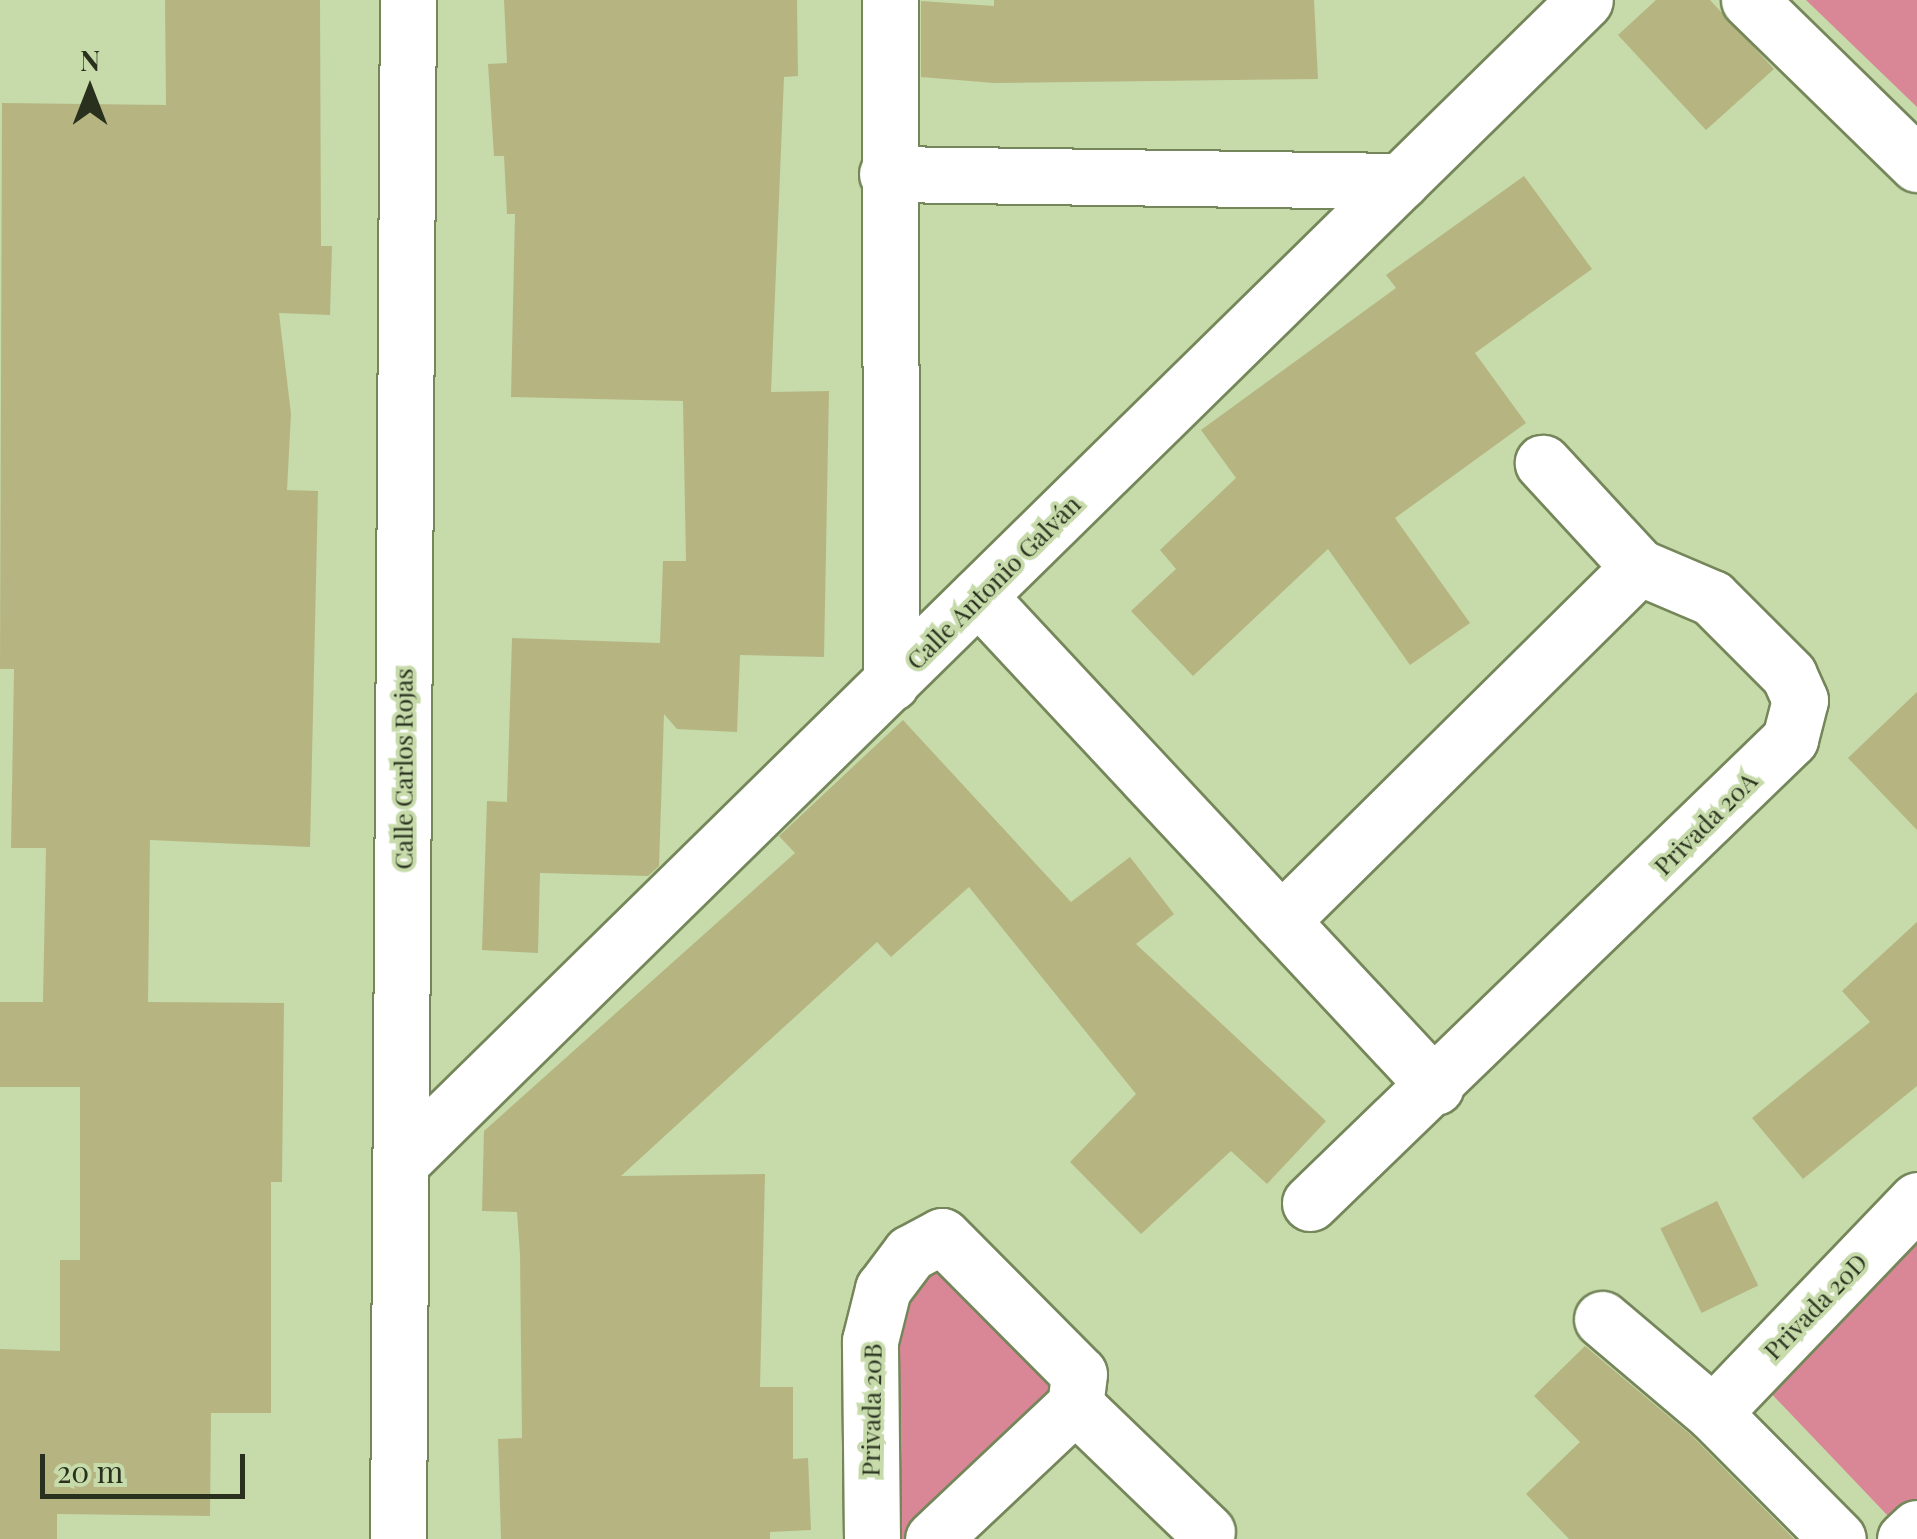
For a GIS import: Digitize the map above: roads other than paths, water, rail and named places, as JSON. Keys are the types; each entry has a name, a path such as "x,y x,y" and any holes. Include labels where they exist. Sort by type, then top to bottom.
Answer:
{"street":[{"name":"Calle Carlos Rojas","path":"398,1539 408,0"},
{"path":"890,0 887,174 891,682"},
{"name":"Calle Antonio Galván","path":"400,1163 1585,0"},
{"path":"1750,0 1917,164"},
{"path":"887,174 1401,181"},
{"name":"Privada 20A","path":"1310,1203 1436,1087 1790,740 1800,700 1789,674 1712,598 1638,568 1543,463"},
{"path":"1281,920 1638,568"},
{"path":"978,596 1436,1087"},
{"name":"Privada 20D","path":"1713,1413 1917,1200"},
{"name":"Privada 20B","path":"872,1539 870,1341 883,1288 910,1253 942,1236 1079,1374 1075,1405"},
{"path":"1602,1319 1713,1413 1838,1539"},
{"path":"933,1539 1075,1405 1207,1532"},
{"path":"1905,1539 1917,1528"}]}
